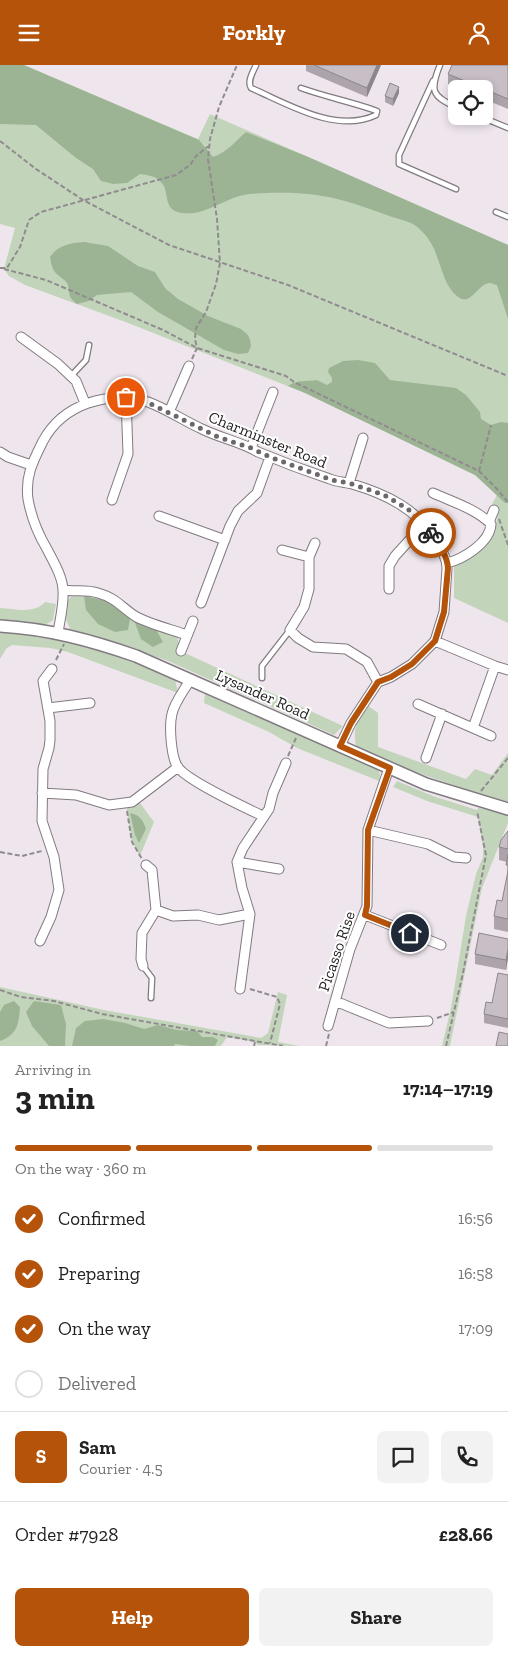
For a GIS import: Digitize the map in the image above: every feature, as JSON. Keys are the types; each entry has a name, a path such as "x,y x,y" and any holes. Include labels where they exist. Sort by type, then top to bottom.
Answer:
{"street":[{"path":"21,337 58,364 76,381 85,403"},
{"path":"169,412 189,366"},
{"path":"251,448 274,392"},
{"name":"Charminster Road","path":"62,634 63,590 56,565 37,529 30,504 28,477 30,465 47,433 63,417 85,403 111,397 126,397 149,403 218,437 332,480 349,483 384,495 408,509 424,524 440,547 447,563"},
{"path":"112,500 128,454 126,397"},
{"path":"349,483 363,438"},
{"path":"0,451 8,457 30,465"},
{"path":"201,603 224,540 238,511 257,493 270,457"},
{"path":"340,746 351,723 378,682 391,677 412,664 435,641 444,612 447,563 456,561 478,546 491,530 491,524 486,518 433,493"},
{"path":"489,522 494,510"},
{"path":"159,516 224,540"},
{"path":"389,589 389,566 395,556 424,524"},
{"path":"315,543 309,557 309,589 304,607 290,631 313,647 346,649 367,662 378,682"},
{"path":"282,550 309,557"},
{"path":"63,590 75,592 86,590 99,593 116,601 135,616 187,635"},
{"path":"181,651 193,621"},
{"name":"Lysander Road","path":"0,626 62,634 136,656 426,784 508,809"},
{"path":"435,641 508,670"},
{"path":"473,728 495,666"},
{"path":"40,941 51,917 59,890 54,857 42,821 43,769 50,740 50,721 43,681 52,669"},
{"path":"190,679 172,713 172,749 178,767 214,791 263,816"},
{"path":"48,708 90,703"},
{"path":"418,704 491,736"},
{"path":"426,758 442,714"},
{"path":"240,988 250,914 237,862 243,848 269,809 273,793 286,763"},
{"path":"42,790 76,795 109,805 132,802 178,767"},
{"name":"Picasso Rise","path":"328,1026 350,949 365,915 367,906 368,830 390,768"},
{"path":"368,830 428,844 454,857 466,858"},
{"path":"237,862 279,869"},
{"path":"143,966 141,959 142,933 156,910 152,870 146,865"},
{"path":"156,910 173,917 198,915 218,920 250,914"},
{"path":"365,915 441,945"},
{"path":"335,1001 389,1023 428,1021"}],"lane":[{"path":"256,65 249,84 251,88 310,113 333,121 350,122 368,119 376,115 377,111 301,88"},
{"path":"440,65 399,155 399,164 456,189"},
{"path":"433,81 438,97 448,103"},
{"path":"493,122 508,128"},
{"path":"496,212 508,217"},
{"path":"70,376 86,360 89,345"},
{"path":"262,678 262,666 290,631"},
{"path":"143,966 152,978 151,998"}],"path":[{"path":"189,366 197,348 195,339 196,328 209,303 216,284 220,263 217,219 208,159 219,107 237,65"},
{"path":"0,141 36,169 83,200 169,245 288,285 508,376"},
{"path":"0,268 7,267 20,247 29,220 41,212 176,175 190,165 196,155 210,145"},
{"path":"4,269 46,280 163,330 197,348 286,376 294,382 358,414 479,471 508,502"},
{"path":"479,471 491,425"},
{"path":"503,527 508,545"},
{"path":"52,669 63,645 62,634"},
{"path":"286,763 296,738"},
{"path":"446,1046 463,973 486,855 476,800 482,789 508,758"},
{"path":"126,803 132,841 146,865"},
{"path":"0,852 22,856 51,849"},
{"path":"240,988 277,997 280,1004 270,1043"},
{"path":"0,991 21,997 54,1001 102,1014 283,1046"},
{"path":"428,1021 454,1012"},
{"path":"254,1046 255,1042"}],"green space":[{"path":"0,65 23,65 198,139 210,114 508,245 508,623 454,598 454,567 478,551 489,539 496,523 498,512 490,508 497,495 475,475 305,393 128,323 25,285 9,276 4,269 15,228 0,224"},
{"path":"0,65 24,65 199,140 213,157 227,149 246,132 306,156 508,245 508,319 497,285 486,284 467,299 458,297 452,292 428,238 415,225 406,221 335,198 290,193 244,195 206,210 183,213 172,209 169,205 164,186 159,180 149,175 140,174 127,183 113,184 101,181 93,169 76,158 36,125 0,124"},
{"path":"84,242 108,246 138,266 155,272 165,288 178,299 208,316 241,329 248,335 250,340 251,346 248,353 238,354 224,350 158,312 131,292 97,295 89,301 77,304 70,296 67,283 54,271 50,257 65,245"},
{"path":"358,360 375,363 390,380 456,388 466,395 480,412 481,419 491,425 501,422 508,423 508,503 505,503 475,475 288,386 299,382 317,380 327,385 332,382 328,372 329,368 343,361"},
{"path":"72,596 92,597 112,602 130,619 154,626 177,637 181,650 187,654 343,726 334,735 168,661 70,629 65,607"},
{"path":"84,596 112,602 130,619 128,630 115,632 98,624 86,610"},
{"path":"45,602 56,604 53,620 45,625 0,622 0,608 30,609 41,606"},
{"path":"134,620 154,626 163,642 153,647 141,639"},
{"path":"0,631 23,632 90,646 175,679 178,693 68,652 50,648 12,645 6,649 0,659"},
{"path":"205,692 378,768 379,781 297,748 269,732 204,703"},
{"path":"367,705 378,713 378,747 466,779 475,769 492,775 508,753 508,802 416,772 356,747 356,725"},
{"path":"397,781 433,796 477,810 477,812 479,808 508,814 508,823 482,888 450,1046 442,1046 451,1008 466,916 476,874 483,857 478,817 427,801 393,787"},
{"path":"137,799 154,822 140,856 132,842 126,803"},
{"path":"130,813 141,818 146,829 139,843 135,835"},
{"path":"0,987 104,1010 261,1038 268,1033 278,992 287,995 278,1042 300,1046 258,1045 255,1042 227,1037 221,1046 0,1046"},
{"path":"14,1001 20,1007 18,1024 10,1036 0,1041 0,1012 4,1005"},
{"path":"34,1001 61,1005 66,1024 65,1046 49,1046 32,1026 26,1012"},
{"path":"103,1019 144,1029 158,1025 177,1030 197,1031 202,1037 213,1037 218,1040 215,1046 175,1044 174,1046 72,1046 76,1028 85,1021"}],"building":[{"path":"314,65 377,65 367,88"},
{"path":"452,65 508,65 508,99 493,93 493,80 462,80 448,74"},
{"path":"390,83 399,87 393,99 385,96"},
{"path":"508,831 508,849 499,847 501,840"},
{"path":"508,871 508,919 494,916 497,900 502,901"},
{"path":"479,933 508,939 506,960 475,954"},
{"path":"498,973 508,975 508,1019 484,1014 486,1002 492,1003"},
{"path":"499,1032 508,1034 508,1046 496,1046"}],"way so far":[{"path":"126,397 149,403 218,437 251,448 258,453 332,480 349,483 384,495 408,509 431,533"}],"route":[{"path":"410,933 365,915 367,906 368,830 390,768 340,746 351,723 378,682 391,677 412,664 435,641 444,612 448,568 440,547 431,533"}]}
